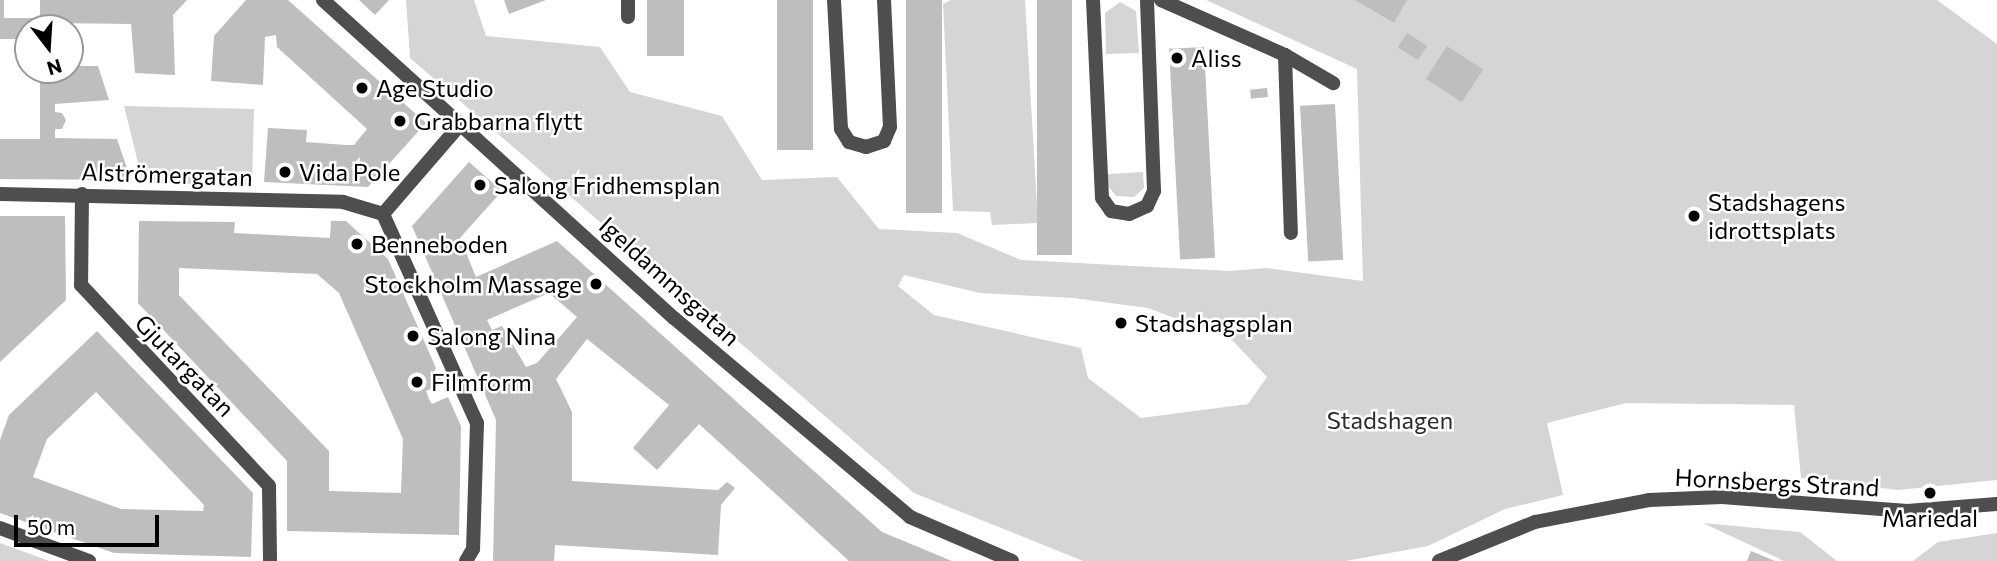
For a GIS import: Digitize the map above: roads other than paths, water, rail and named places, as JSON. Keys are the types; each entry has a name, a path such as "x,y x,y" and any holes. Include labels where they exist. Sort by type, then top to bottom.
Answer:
{"street":[{"name":"Igeldammsgatan","path":"323,0 459,126 910,517 1012,561"},
{"path":"628,0 628,17"},
{"path":"834,0 841,130 849,142 866,147 884,141 890,127 884,0"},
{"path":"1093,0 1102,198 1111,211 1129,214 1147,206 1154,191 1147,0"},
{"path":"1161,0 1285,55 1333,83"},
{"path":"1285,55 1291,233"},
{"path":"459,126 383,214 477,423 473,549 466,561"},
{"name":"Alströmergatan","path":"0,194 343,202 383,214"},
{"name":"Gjutargatan","path":"82,194 81,285 269,486 270,561"},
{"name":"Hornsbergs Strand","path":"1439,561 1535,522 1649,500 1722,497 1907,511 1997,504"},
{"path":"0,528 89,561"}],"place":[{"name":"Aliss","path":"1177,58"},
{"name":"Age Studio","path":"362,88"},
{"name":"Grabbarna flytt","path":"400,121"},
{"name":"Vida Pole","path":"285,172"},
{"name":"Salong Fridhemsplan","path":"480,185"},
{"name":"Stadshagens idrottsplats","path":"1694,216"},
{"name":"Benneboden","path":"357,244"},
{"name":"Stockholm Massage","path":"596,284"},
{"name":"Stadshagsplan","path":"1121,323"},
{"name":"Salong Nina","path":"413,336"},
{"name":"Filmform","path":"417,382"},
{"name":"Mariedal","path":"1930,493"}],"park label":[{"name":"Stadshagen","path":"1390,420"}]}
